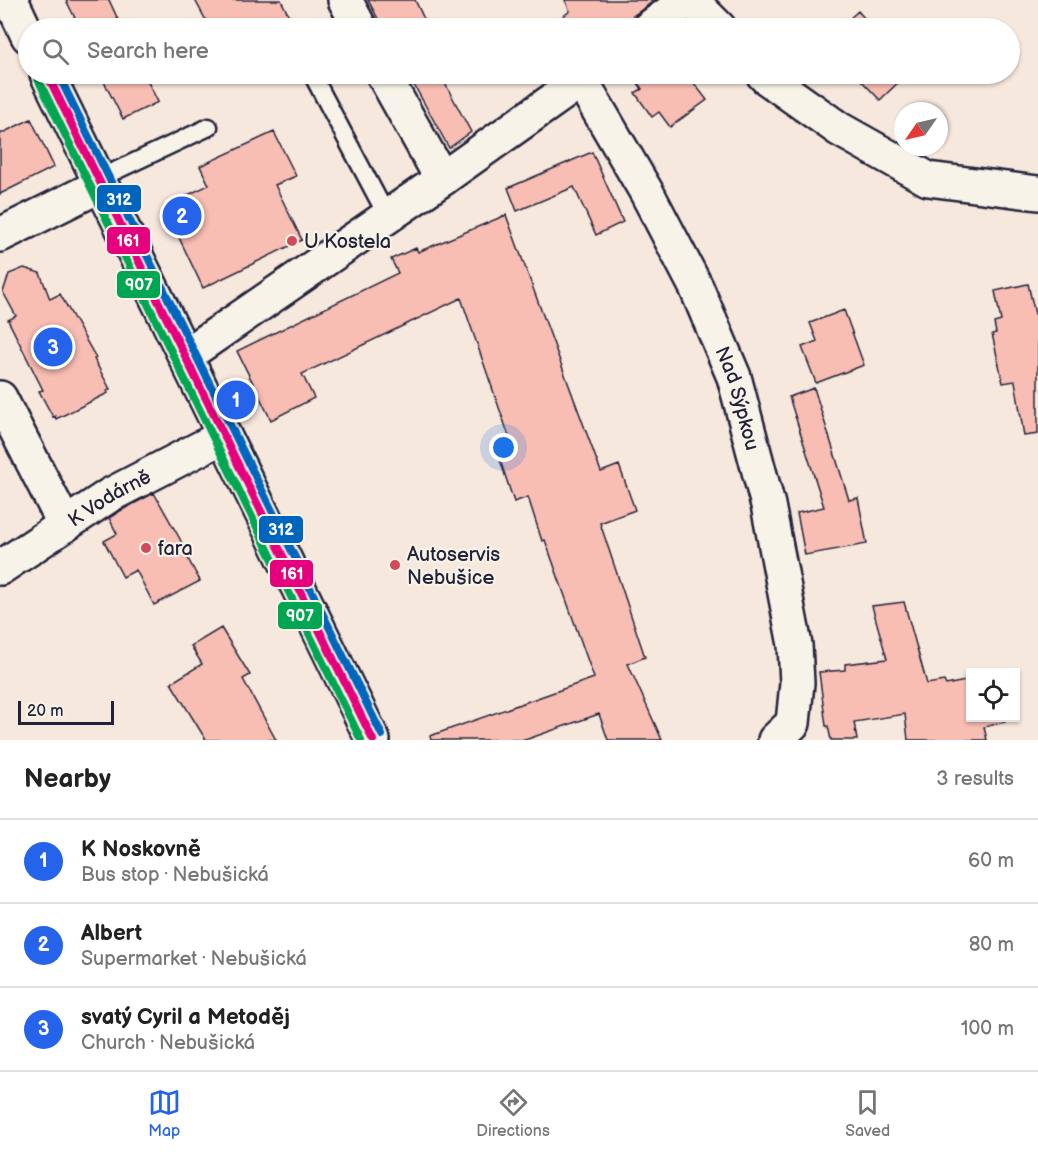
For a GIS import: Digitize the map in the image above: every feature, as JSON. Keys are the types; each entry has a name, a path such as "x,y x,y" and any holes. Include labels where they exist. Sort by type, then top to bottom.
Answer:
{"street":[{"path":"11,0 20,18"},
{"path":"345,0 355,18"},
{"path":"664,18 689,0 708,18"},
{"path":"51,84 373,740"},
{"path":"389,84 442,179"},
{"path":"185,356 575,84"},
{"name":"Nad Sýpkou","path":"589,84 696,287 734,377 768,506 795,645 797,682 792,734"},
{"path":"775,84 839,129 928,179 1038,193"},
{"path":"0,236 100,182"},
{"path":"0,398 66,525"},
{"name":"K Vodárně","path":"0,568 110,495 224,436"}],"lane":[{"path":"317,84 387,216"},
{"path":"100,182 208,127"}],"building":[{"path":"66,0 109,0 117,18 75,18"},
{"path":"195,0 281,0 290,18 205,18"},
{"path":"368,0 415,0 424,18 378,18"},
{"path":"565,0 655,0 630,18 561,18 570,11"},
{"path":"858,11 864,18 850,18"},
{"path":"105,84 149,84 158,102 123,119"},
{"path":"414,84 445,84 471,132 449,148"},
{"path":"639,84 695,84 707,100 670,127 659,112 652,117 635,93 642,89"},
{"path":"865,84 897,84 880,100"},
{"path":"31,119 54,167 0,194 0,134"},
{"path":"274,132 296,176 275,185 302,240 203,288 164,206 209,185 200,166"},
{"path":"592,152 623,222 596,235 574,187 517,211 508,188"},
{"path":"506,215 601,472 619,465 635,510 600,523 645,657 628,664 662,740 608,740 599,714 525,740 431,740 430,736 594,678 545,540 542,541 528,497 514,502 496,448 511,442 461,298 302,374 314,398 271,420 237,351 398,273 391,259 416,248 418,252"},
{"path":"24,268 40,273 50,299 60,294 96,358 94,359 110,389 107,390 108,393 56,419 39,391 43,390 8,320 16,316 3,292 9,274"},
{"path":"1028,284 1035,314 1038,314 1038,434 1024,436 1015,381 1003,383 992,334 996,333 994,323 1001,321 995,291"},
{"path":"844,310 864,365 816,383 802,347 817,341 810,323"},
{"path":"814,388 849,500 858,498 867,544 805,555 797,513 824,507 789,397"},
{"name":"fara","path":"154,493 200,581 154,605 136,570 123,577 104,541 117,534 109,518"},
{"path":"904,602 927,684 944,681 946,685 966,681 966,722 1005,722 984,727 987,740 908,740 905,714 854,722 857,740 831,740 828,726 826,726 819,672 845,670 845,664 887,659 872,606"},
{"path":"221,628 250,675 243,679 276,740 206,740 171,683 202,664 191,646"}],"transit line":[{"name":"907","path":"40,84 361,740"},
{"name":"161","path":"52,84 373,740"},
{"name":"312","path":"63,84 382,735"}],"place":[{"name":"Albert","path":"182,216"},
{"name":"U Kostela","path":"292,241"},
{"name":"svatý Cyril a Metoděj","path":"53,347"},
{"name":"K Noskovně","path":"236,400"},
{"name":"fara","path":"146,548"},
{"name":"Autoservis Nebušice","path":"395,565"}]}
